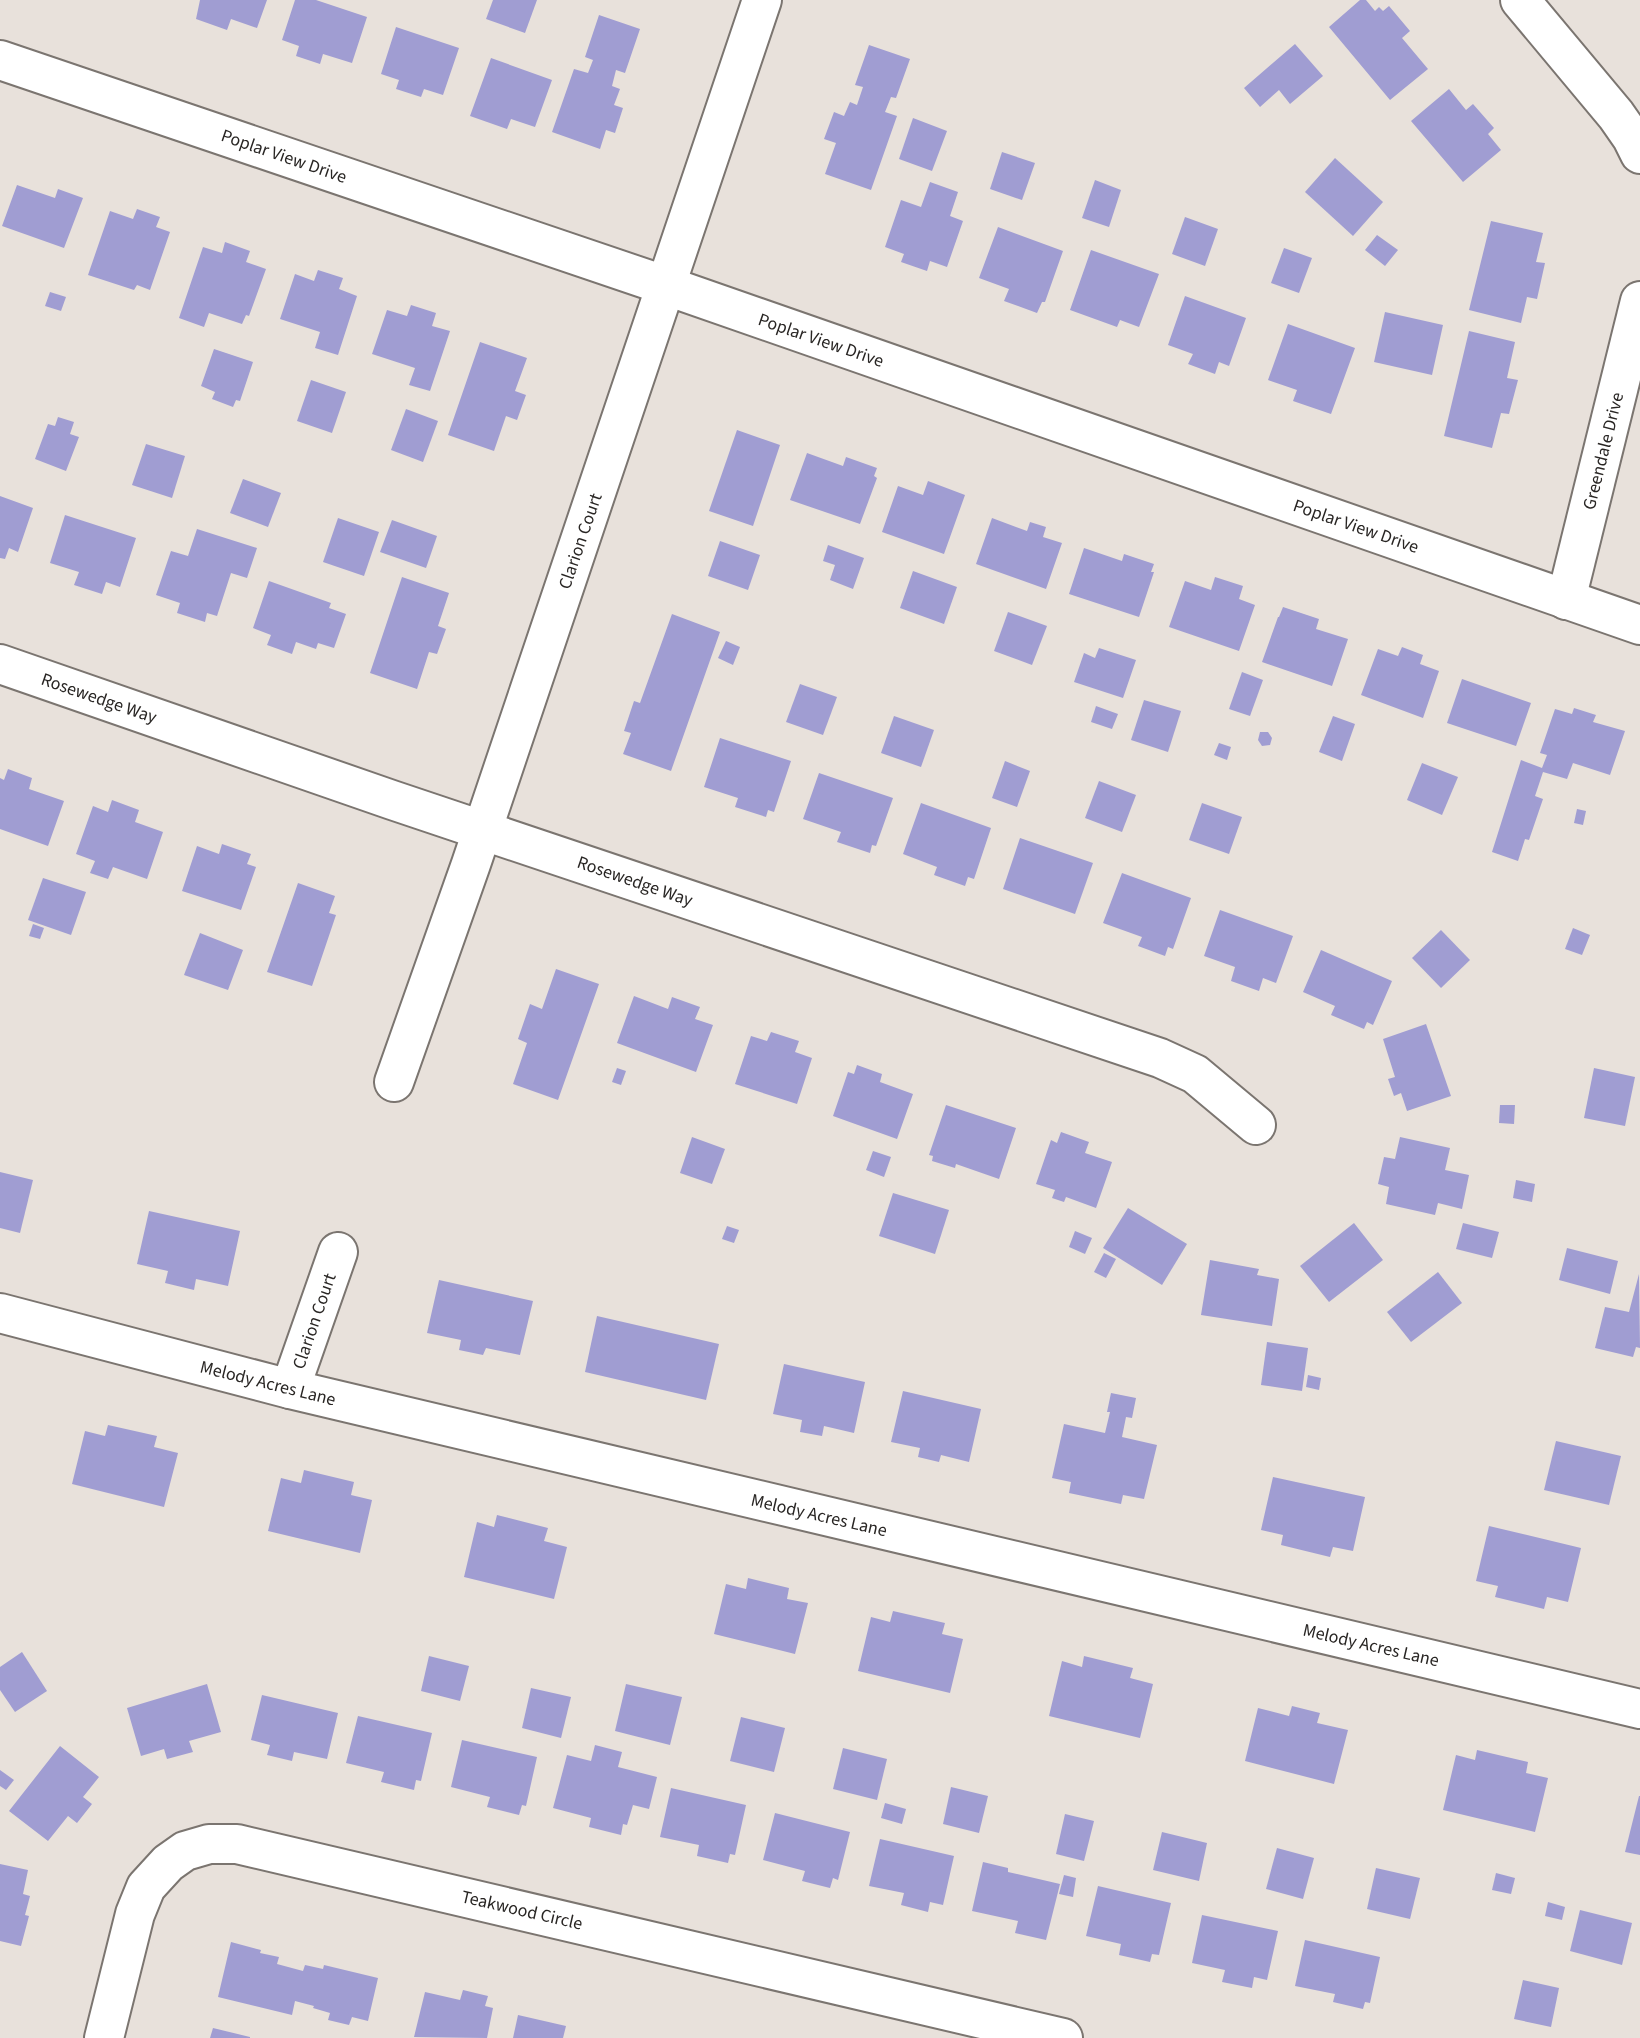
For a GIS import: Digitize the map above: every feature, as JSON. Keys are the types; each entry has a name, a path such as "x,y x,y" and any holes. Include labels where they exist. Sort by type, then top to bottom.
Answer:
{"street":[{"name":"Clarion Court","path":"394,1082 667,286 762,0"},
{"path":"1520,0 1616,116 1640,154"},
{"name":"Poplar View Drive","path":"0,60 667,286 1640,625"},
{"name":"Greendale Drive","path":"1566,600 1640,302"},
{"name":"Rosewedge Way","path":"0,664 392,800 1160,1058 1195,1074 1256,1125"},
{"name":"Clarion Court","path":"290,1389 338,1252"},
{"name":"Melody Acres Lane","path":"0,1313 290,1389 1640,1709"},
{"name":"Teakwood Circle","path":"104,2038 135,1914 146,1887 176,1857 185,1851 209,1844 237,1844 1063,2038"}],"building":[{"path":"200,0 267,0 257,28 231,19 227,30 196,19"},
{"path":"295,0 316,0 367,17 352,63 323,54 320,64 296,56 299,46 282,40"},
{"path":"493,0 537,0 525,33 486,19"},
{"path":"1360,0 1366,0 1375,11 1379,7 1383,11 1389,6 1410,31 1402,38 1428,69 1390,100 1329,27"},
{"path":"599,15 640,29 625,73 616,70 612,86 620,89 614,105 623,108 615,133 606,130 600,149 552,132 574,69 588,73 593,60 585,57"},
{"path":"396,27 459,48 443,95 424,89 421,97 396,89 399,80 381,74"},
{"path":"1295,44 1323,76 1290,104 1279,90 1260,107 1244,88"},
{"path":"869,45 910,59 896,98 891,97 885,112 897,116 871,190 825,174 836,143 824,139 834,112 844,116 850,102 857,105 863,87 855,85"},
{"path":"491,58 552,80 535,127 511,119 507,129 470,116"},
{"path":"1449,89 1466,110 1473,104 1494,128 1488,134 1501,150 1463,182 1411,121"},
{"path":"913,118 947,131 932,171 899,159"},
{"path":"1002,152 1035,163 1022,200 990,189"},
{"path":"1335,158 1383,202 1353,236 1305,192"},
{"path":"1095,180 1121,190 1109,227 1082,218"},
{"path":"930,182 958,192 950,216 963,221 947,267 930,261 927,271 901,262 904,254 885,247 901,200 921,207"},
{"path":"17,185 55,198 58,189 83,198 64,248 2,226"},
{"path":"137,209 160,217 156,227 170,232 150,290 137,285 134,290 88,275 110,211 133,219"},
{"path":"1185,217 1218,229 1205,266 1172,254"},
{"path":"1491,221 1543,233 1536,262 1545,263 1537,299 1527,297 1521,323 1469,310"},
{"path":"998,227 1063,251 1045,302 1042,302 1037,313 1004,301 1009,289 979,278"},
{"path":"1377,235 1398,250 1385,266 1365,250"},
{"path":"225,242 250,251 246,262 266,269 249,316 246,315 242,324 209,313 204,327 179,318 203,247 222,253"},
{"path":"1284,248 1312,258 1299,293 1271,283"},
{"path":"1091,250 1159,274 1139,327 1120,320 1117,327 1070,310"},
{"path":"318,270 343,278 339,289 357,296 338,355 315,348 320,332 280,319 295,274 314,281"},
{"path":"50,292 66,297 61,311 45,306"},
{"path":"1185,296 1246,318 1229,366 1219,362 1215,374 1188,364 1193,354 1168,345"},
{"path":"411,305 436,313 432,326 450,331 430,391 409,385 415,368 372,354 387,310 407,316"},
{"path":"1385,312 1443,325 1432,375 1374,362"},
{"path":"1288,324 1355,348 1331,414 1293,401 1297,390 1268,380"},
{"path":"1469,331 1515,342 1507,378 1518,380 1509,414 1501,413 1492,448 1444,436"},
{"path":"480,342 527,358 515,391 526,395 517,420 506,416 494,451 448,435"},
{"path":"214,349 253,362 240,401 236,400 233,407 212,399 215,392 201,386"},
{"path":"311,380 346,392 332,433 297,421"},
{"path":"406,409 438,421 423,462 391,450"},
{"path":"58,417 74,422 70,434 79,437 66,471 35,459 48,424 55,426"},
{"path":"737,430 780,445 753,526 709,511"},
{"path":"146,444 185,456 172,498 132,485"},
{"path":"807,453 843,466 846,457 877,468 874,476 877,478 860,524 790,500"},
{"path":"243,479 281,493 268,527 230,513"},
{"path":"928,481 965,495 944,554 882,532 898,486 923,495"},
{"path":"0,496 33,508 18,552 9,548 5,559 0,558"},
{"path":"65,515 136,538 120,587 106,582 102,594 74,585 79,572 50,563"},
{"path":"338,518 379,532 364,576 323,562"},
{"path":"992,518 1027,531 1030,522 1046,527 1043,537 1062,543 1046,589 976,564"},
{"path":"392,520 437,536 426,568 380,552"},
{"path":"197,529 257,548 247,578 231,573 217,616 207,613 205,622 177,613 180,603 156,595 171,551 188,556"},
{"path":"720,541 760,555 748,590 708,576"},
{"path":"828,545 864,558 853,589 830,580 835,565 823,561"},
{"path":"1084,548 1122,561 1124,554 1154,564 1151,572 1154,572 1139,617 1069,594"},
{"path":"913,571 957,587 944,624 900,608"},
{"path":"402,577 449,593 438,626 446,629 437,654 429,652 417,689 370,673"},
{"path":"1215,577 1243,586 1239,599 1255,605 1239,651 1169,627 1185,581 1211,590"},
{"path":"269,581 331,603 329,608 346,614 334,648 318,643 316,649 296,642 292,654 267,645 271,635 253,628"},
{"path":"1283,607 1319,619 1316,629 1348,639 1332,686 1262,662"},
{"path":"1008,612 1047,626 1032,665 994,651"},
{"path":"672,614 720,632 671,771 623,754 631,733 624,731 634,701 640,703"},
{"path":"726,641 740,647 733,665 718,658"},
{"path":"1402,647 1423,655 1420,664 1439,671 1423,718 1361,695 1378,649 1398,656"},
{"path":"1099,648 1136,660 1123,698 1074,682 1084,653 1095,658"},
{"path":"1242,672 1263,680 1250,716 1229,709"},
{"path":"1462,679 1531,703 1516,746 1447,723"},
{"path":"800,684 837,697 823,735 786,722"},
{"path":"1144,700 1181,711 1168,752 1131,740"},
{"path":"1096,706 1118,714 1112,729 1091,722"},
{"path":"1574,708 1596,715 1593,722 1625,731 1610,775 1573,763 1567,779 1543,772 1535,796 1543,799 1529,840 1525,839 1518,861 1492,852 1521,760 1542,768 1547,755 1540,753 1555,709 1572,714"},
{"path":"894,716 934,730 921,767 881,753"},
{"path":"1333,716 1355,724 1342,761 1319,752"},
{"path":"1260,732 1268,732 1272,738 1270,745 1262,746 1258,740"},
{"path":"720,738 791,761 774,812 768,810 766,817 735,807 738,798 704,787"},
{"path":"1219,743 1231,747 1227,760 1214,755"},
{"path":"1005,761 1030,771 1017,807 992,798"},
{"path":"1422,763 1458,777 1442,815 1407,800"},
{"path":"8,769 32,778 29,789 64,801 48,846 0,829 0,778 4,780"},
{"path":"819,773 893,798 876,846 872,845 870,853 837,842 841,832 803,819"},
{"path":"1099,781 1136,795 1122,832 1085,818"},
{"path":"112,800 139,810 135,822 163,832 147,879 113,867 108,879 90,873 95,861 76,854 93,806 108,812"},
{"path":"921,803 991,828 974,879 968,877 965,886 934,875 937,867 903,854"},
{"path":"1202,803 1242,817 1229,854 1189,840"},
{"path":"1577,809 1586,811 1583,825 1574,823"},
{"path":"1020,838 1093,863 1075,914 1003,889"},
{"path":"222,844 251,854 247,864 256,867 241,910 182,891 197,846 219,854"},
{"path":"1122,873 1191,898 1173,949 1168,947 1165,956 1138,946 1142,937 1103,923"},
{"path":"43,878 86,892 71,935 28,920"},
{"path":"298,883 335,896 329,913 336,915 312,986 267,972"},
{"path":"1220,910 1293,936 1276,983 1263,978 1259,991 1231,981 1235,967 1204,956"},
{"path":"33,924 44,928 40,939 29,936"},
{"path":"1573,928 1590,935 1582,955 1565,949"},
{"path":"1441,930 1470,960 1441,988 1412,958"},
{"path":"200,933 243,950 228,990 184,975"},
{"path":"1321,950 1392,981 1373,1025 1367,1022 1364,1029 1331,1015 1335,1006 1303,992"},
{"path":"556,969 599,984 558,1100 513,1084 527,1043 518,1039 530,1004 542,1009"},
{"path":"634,996 668,1009 672,997 700,1007 695,1019 713,1025 696,1072 617,1043"},
{"path":"1426,1024 1451,1096 1407,1111 1401,1093 1394,1096 1388,1079 1395,1077 1383,1039"},
{"path":"771,1032 799,1041 795,1052 812,1058 797,1104 735,1084 751,1036 767,1041"},
{"path":"857,1065 882,1074 880,1082 913,1094 897,1139 833,1116 848,1072 854,1074"},
{"path":"617,1068 626,1071 621,1085 612,1082"},
{"path":"1594,1068 1635,1077 1625,1126 1584,1118"},
{"path":"946,1105 1016,1128 999,1179 956,1164 955,1168 932,1161 933,1156 929,1155"},
{"path":"1500,1105 1515,1105 1514,1124 1499,1123"},
{"path":"1061,1132 1089,1142 1085,1153 1112,1162 1096,1208 1066,1197 1064,1202 1052,1198 1055,1190 1036,1184 1051,1140 1057,1143"},
{"path":"692,1137 725,1149 712,1184 680,1173"},
{"path":"1400,1137 1450,1148 1445,1170 1469,1175 1462,1209 1438,1203 1435,1215 1386,1204 1389,1187 1378,1184 1384,1157 1395,1159"},
{"path":"873,1151 891,1157 884,1177 866,1170"},
{"path":"0,1172 33,1180 20,1233 0,1228"},
{"path":"1516,1180 1535,1184 1532,1202 1513,1198"},
{"path":"893,1193 949,1210 935,1254 879,1236"},
{"path":"1128,1208 1187,1244 1162,1285 1103,1248"},
{"path":"149,1211 240,1231 228,1286 196,1279 194,1290 165,1283 168,1271 137,1264"},
{"path":"1354,1223 1383,1260 1329,1302 1300,1266"},
{"path":"1463,1223 1499,1232 1492,1258 1456,1249"},
{"path":"727,1226 739,1230 734,1243 722,1239"},
{"path":"1075,1231 1092,1238 1085,1254 1069,1247"},
{"path":"1567,1248 1618,1261 1610,1294 1559,1280"},
{"path":"1104,1253 1116,1259 1106,1278 1094,1272"},
{"path":"1210,1260 1259,1269 1257,1275 1279,1279 1272,1326 1201,1315"},
{"path":"1438,1272 1462,1303 1411,1342 1387,1312"},
{"path":"1639,1274 1640,1348 1636,1347 1633,1357 1595,1348 1605,1307 1629,1312"},
{"path":"439,1280 533,1301 520,1355 486,1348 483,1355 459,1350 461,1340 427,1333"},
{"path":"597,1316 719,1344 706,1400 585,1372"},
{"path":"1267,1342 1308,1348 1302,1391 1261,1385"},
{"path":"784,1364 865,1382 854,1433 824,1426 822,1436 800,1432 802,1420 773,1414"},
{"path":"1308,1375 1321,1378 1319,1390 1306,1387"},
{"path":"903,1391 981,1409 969,1462 941,1455 939,1462 918,1457 920,1448 891,1442"},
{"path":"1111,1393 1136,1398 1132,1418 1126,1417 1122,1437 1157,1445 1144,1499 1123,1495 1121,1504 1069,1493 1071,1482 1052,1478 1064,1424 1105,1433"},
{"path":"108,1425 157,1436 154,1447 178,1453 164,1507 72,1484 85,1431 105,1436"},
{"path":"1556,1441 1621,1456 1609,1505 1544,1490"},
{"path":"304,1470 354,1482 351,1495 372,1500 360,1553 268,1531 281,1478 301,1483"},
{"path":"1273,1477 1365,1497 1353,1551 1333,1547 1330,1557 1281,1545 1283,1535 1261,1530"},
{"path":"497,1515 548,1528 544,1541 567,1547 554,1599 464,1577 477,1522 494,1527"},
{"path":"1489,1526 1581,1548 1568,1602 1547,1597 1544,1609 1495,1597 1498,1586 1476,1581"},
{"path":"748,1578 789,1588 787,1599 808,1603 795,1654 714,1634 726,1584 746,1589"},
{"path":"893,1611 945,1623 942,1634 963,1639 950,1693 858,1671 871,1617 890,1622"},
{"path":"22,1652 47,1691 15,1712 0,1690 0,1667"},
{"path":"429,1656 469,1666 460,1701 421,1691"},
{"path":"1084,1656 1133,1668 1130,1678 1153,1684 1140,1738 1049,1716 1062,1661 1082,1667"},
{"path":"207,1684 221,1732 189,1741 193,1752 167,1759 164,1749 141,1756 127,1708"},
{"path":"626,1684 682,1697 670,1745 615,1731"},
{"path":"531,1688 571,1697 561,1738 522,1728"},
{"path":"262,1695 338,1713 327,1759 294,1752 292,1761 267,1755 270,1745 251,1740"},
{"path":"1292,1706 1320,1713 1317,1723 1348,1730 1334,1784 1245,1761 1258,1708 1289,1716"},
{"path":"358,1716 432,1733 421,1781 416,1780 414,1790 381,1782 384,1772 346,1763"},
{"path":"741,1717 785,1728 774,1772 730,1761"},
{"path":"462,1740 537,1757 526,1806 522,1805 519,1815 487,1807 490,1797 451,1787"},
{"path":"595,1745 622,1752 618,1767 657,1777 649,1809 633,1805 627,1825 623,1824 621,1835 589,1827 591,1818 553,1808 567,1755 591,1761"},
{"path":"60,1746 99,1777 83,1797 92,1804 77,1823 68,1816 48,1841 9,1811"},
{"path":"843,1748 887,1759 877,1800 833,1789"},
{"path":"1477,1750 1528,1762 1526,1773 1548,1778 1535,1832 1443,1810 1456,1755 1475,1760"},
{"path":"0,1770 14,1780 6,1790 0,1786"},
{"path":"951,1787 988,1796 979,1833 943,1824"},
{"path":"671,1788 746,1805 735,1855 730,1854 728,1863 697,1856 699,1845 660,1837"},
{"path":"1640,1796 1640,1855 1625,1852"},
{"path":"885,1803 906,1809 902,1824 881,1818"},
{"path":"775,1813 850,1832 838,1880 833,1878 830,1888 802,1881 805,1871 763,1860"},
{"path":"1065,1814 1094,1821 1084,1861 1056,1854"},
{"path":"1162,1832 1207,1843 1199,1881 1153,1870"},
{"path":"880,1839 954,1856 943,1905 930,1902 928,1912 901,1905 904,1893 869,1886"},
{"path":"1277,1848 1314,1858 1303,1899 1266,1889"},
{"path":"983,1862 1008,1868 1008,1872 1060,1884 1046,1940 1015,1933 1018,1921 972,1911"},
{"path":"0,1864 28,1870 23,1894 30,1896 25,1915 29,1916 21,1946 0,1941"},
{"path":"1376,1868 1420,1878 1410,1919 1367,1909"},
{"path":"1496,1873 1515,1878 1511,1894 1492,1890"},
{"path":"1064,1875 1076,1878 1073,1897 1059,1894"},
{"path":"1098,1886 1171,1903 1159,1955 1152,1954 1150,1962 1119,1955 1121,1944 1086,1936"},
{"path":"1548,1902 1565,1907 1562,1920 1545,1916"},
{"path":"1580,1910 1632,1923 1622,1965 1570,1951"},
{"path":"1202,1915 1278,1931 1267,1980 1254,1977 1252,1988 1222,1982 1225,1970 1192,1963"},
{"path":"1305,1940 1380,1957 1370,2003 1365,2002 1363,2009 1333,2002 1335,1994 1295,1986"},
{"path":"231,1942 279,1957 277,1964 303,1971 305,1965 323,1969 324,1965 378,1978 368,2021 352,2017 349,2025 328,2020 330,2013 295,2001 292,2015 218,1997"},
{"path":"1523,1980 1559,1988 1551,2027 1514,2019"},
{"path":"463,1990 488,1996 485,2006 493,2008 487,2038 414,2037 425,1992 460,2000"},
{"path":"518,2015 566,2026 563,2038 513,2038"},
{"path":"213,2028 250,2037 250,2038 210,2038"}]}
